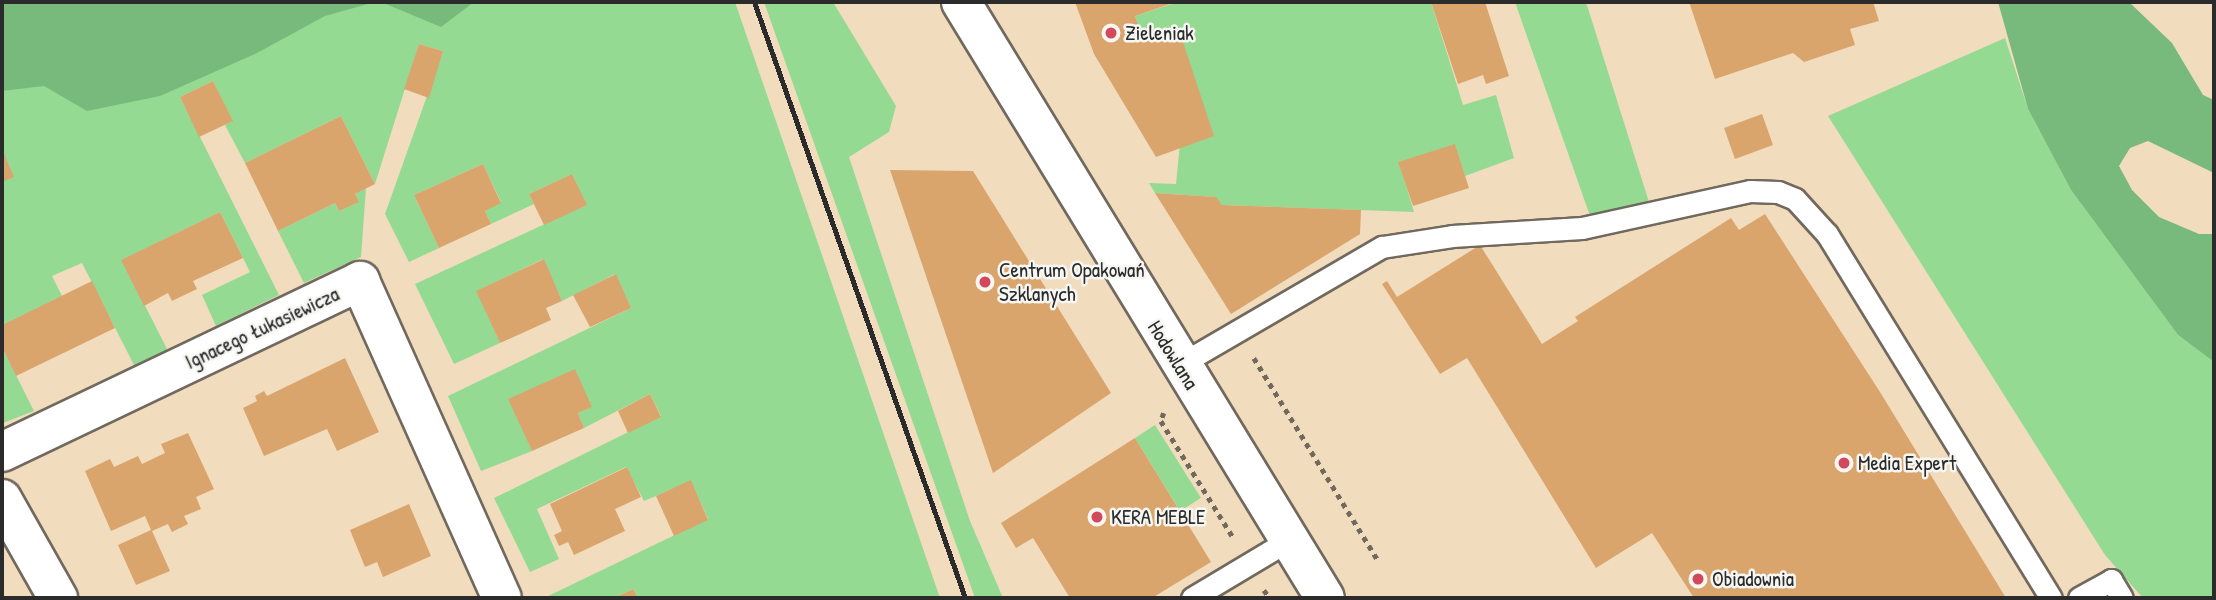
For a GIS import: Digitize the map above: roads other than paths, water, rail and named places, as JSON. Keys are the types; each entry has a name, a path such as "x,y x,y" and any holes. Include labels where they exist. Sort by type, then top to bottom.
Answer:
{"street":[{"name":"Hodowlana","path":"961,2 1180,365 1325,598"},
{"name":"Ignacego Łukasiewicza","path":"2,452 360,281 502,598"},
{"path":"2,499 58,598"}],"lane":[{"path":"1180,365 1382,247 1452,236 1582,228 1750,191 1778,192 1795,199 1827,234 2051,598"},
{"path":"1192,598 1289,540"},
{"path":"2079,598 2112,580 2122,598"}],"railway":[{"path":"754,2 965,598"}],"place":[{"name":"Zieleniak","path":"1111,33"},
{"name":"Centrum Opakowań Szklanych","path":"985,282"},
{"name":"Media Expert","path":"1844,463"},
{"name":"KERA MEBLE","path":"1097,517"},
{"name":"Obiadownia","path":"1698,579"}]}
